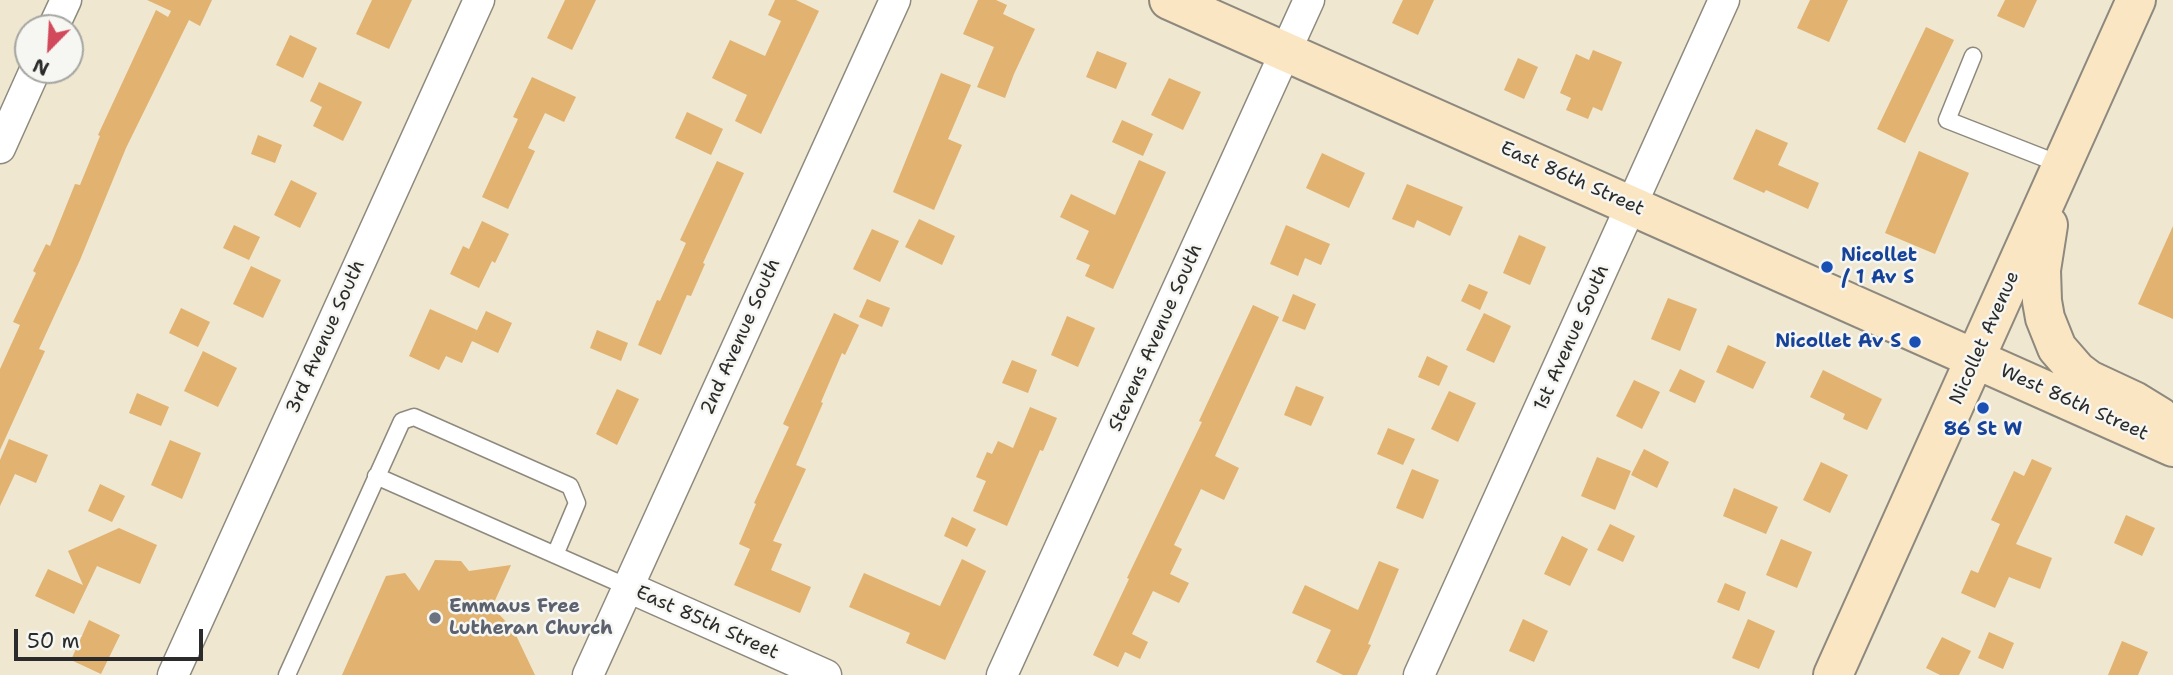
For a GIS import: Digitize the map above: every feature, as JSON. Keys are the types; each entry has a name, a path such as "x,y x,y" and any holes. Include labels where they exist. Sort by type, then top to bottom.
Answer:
{"street":[{"name":"3rd Avenue South","path":"173,675 479,0"},
{"name":"2nd Avenue South","path":"588,675 895,0"},
{"name":"East 86th Street","path":"1169,0 1975,359"},
{"name":"Stevens Avenue South","path":"1002,675 1309,0"},
{"name":"1st Avenue South","path":"1419,675 1724,0"},
{"name":"Nicollet Avenue","path":"1833,675 2136,0"},
{"path":"0,148 28,84"},
{"path":"2062,165 2050,208 2041,270 2042,301 2057,348 2077,371 2089,380 2134,401 2173,426"},
{"name":"West 86th Street","path":"1975,359 2173,447"},
{"name":"East 85th Street","path":"628,587 826,675"}],"lane":[{"path":"1973,56 1947,120 2062,165"},
{"path":"286,675 402,421 415,417 570,486 577,503 555,555"},
{"path":"376,476 628,587"}],"building":[{"path":"147,0 212,0 200,26 189,20 126,148 80,260 39,349 45,351 0,450 0,369 20,325 13,322 36,273 33,271 46,244 50,246 75,184 80,185 100,136 98,135 156,10 168,17 171,11"},
{"path":"372,0 412,0 389,49 356,34"},
{"path":"565,0 596,0 572,50 547,38"},
{"path":"775,0 796,0 819,11 761,134 735,121 747,95 712,78 730,40 765,56 781,21 768,15"},
{"path":"978,0 996,0 1007,5 1003,14 1035,29 1005,98 977,87 994,47 963,34"},
{"path":"1403,0 1434,0 1418,35 1392,23"},
{"path":"1810,0 1848,0 1829,42 1797,28"},
{"path":"2005,0 2037,0 2024,28 1997,16"},
{"path":"1926,27 1954,40 1905,143 1877,129"},
{"path":"290,35 317,48 303,78 276,65"},
{"path":"1593,50 1622,62 1602,111 1593,107 1588,119 1566,110 1571,98 1560,93 1576,54 1589,60"},
{"path":"1097,51 1127,63 1116,89 1086,77"},
{"path":"1518,58 1538,67 1524,99 1504,90"},
{"path":"941,73 971,85 948,139 962,145 934,210 893,192"},
{"path":"532,77 576,97 564,122 545,113 528,148 535,151 508,209 482,197 518,119 513,117"},
{"path":"1169,78 1201,92 1183,130 1151,115"},
{"path":"319,82 362,102 343,141 313,126 322,107 310,101"},
{"path":"687,112 723,129 711,155 675,138"},
{"path":"1122,120 1153,134 1143,156 1112,142"},
{"path":"1756,129 1788,143 1778,165 1819,183 1808,209 1733,179"},
{"path":"258,135 282,145 275,163 251,154"},
{"path":"1919,151 1969,173 1935,254 1885,233"},
{"path":"1322,153 1365,173 1349,208 1306,188"},
{"path":"1139,160 1166,172 1113,289 1085,276 1090,265 1076,259 1089,231 1060,217 1071,194 1115,215"},
{"path":"717,161 744,173 691,296 687,295 661,355 638,345 686,243 680,240"},
{"path":"291,180 317,193 300,228 274,215"},
{"path":"1407,184 1463,207 1450,236 1417,220 1414,228 1392,219"},
{"path":"919,219 955,236 942,265 905,247"},
{"path":"482,221 509,234 479,288 450,274 463,246 469,249"},
{"path":"234,225 260,237 249,260 223,248"},
{"path":"1286,225 1330,244 1321,265 1305,258 1298,276 1270,264"},
{"path":"2173,226 2173,319 2138,304"},
{"path":"872,229 899,241 880,282 853,269"},
{"path":"1519,235 1546,247 1530,285 1503,273"},
{"path":"251,266 281,280 263,318 233,304"},
{"path":"1469,284 1488,292 1480,310 1461,301"},
{"path":"1293,294 1316,304 1305,330 1282,321"},
{"path":"1668,298 1697,309 1680,351 1651,339"},
{"path":"867,299 890,308 882,327 859,317"},
{"path":"1253,305 1279,317 1215,456 1239,468 1224,500 1201,489 1174,545 1182,549 1170,574 1189,583 1179,603 1153,591 1132,634 1148,642 1140,659 1125,652 1118,667 1093,655 1202,422 1199,421"},
{"path":"181,308 210,322 198,347 169,333"},
{"path":"430,309 477,330 462,363 446,356 439,370 409,356"},
{"path":"486,311 512,323 498,353 472,341"},
{"path":"834,313 859,325 845,355 842,353 821,402 823,403 796,465 806,469 773,541 782,544 771,570 811,587 800,613 734,585 750,549 739,544 756,504 754,503 789,427 783,424"},
{"path":"1484,313 1511,326 1494,363 1466,350"},
{"path":"1067,316 1095,328 1078,367 1051,355"},
{"path":"597,330 628,343 621,361 590,348"},
{"path":"1728,345 1766,362 1753,389 1716,372"},
{"path":"203,351 237,368 218,407 184,391"},
{"path":"1427,356 1448,366 1439,386 1418,377"},
{"path":"1012,360 1037,370 1028,393 1002,383"},
{"path":"1680,369 1705,381 1695,403 1669,391"},
{"path":"1823,370 1882,399 1867,430 1843,419 1845,414 1810,397"},
{"path":"1634,380 1660,392 1642,429 1616,416"},
{"path":"1296,386 1324,397 1311,426 1284,415"},
{"path":"617,389 639,399 617,445 596,434"},
{"path":"1449,391 1476,403 1458,442 1431,429"},
{"path":"137,393 169,407 161,426 129,413"},
{"path":"1030,407 1057,418 1007,526 973,511 986,481 976,477 987,452 992,454 998,441 1013,448"},
{"path":"1388,428 1415,439 1403,465 1377,454"},
{"path":"9,439 48,455 36,483 15,474 0,506 0,460"},
{"path":"170,440 201,453 182,499 151,485"},
{"path":"1644,449 1669,462 1657,488 1631,475"},
{"path":"1597,457 1631,471 1615,510 1581,496"},
{"path":"2032,459 2052,468 2016,544 2052,558 2040,589 2009,577 1995,608 1961,593 1971,570 1978,573 2000,524 1991,520 2014,471 2024,476"},
{"path":"1821,462 1848,475 1830,513 1803,500"},
{"path":"1412,469 1439,480 1423,519 1396,508"},
{"path":"100,484 125,496 112,522 88,511"},
{"path":"1734,488 1778,507 1766,534 1723,516"},
{"path":"2126,515 2155,528 2142,556 2114,543"},
{"path":"952,517 976,529 967,547 944,536"},
{"path":"1610,524 1635,536 1623,562 1597,550"},
{"path":"119,528 157,545 140,584 97,566 74,614 35,596 48,569 83,585 68,551"},
{"path":"1562,536 1588,549 1570,586 1544,574"},
{"path":"1781,539 1812,552 1797,588 1766,575"},
{"path":"962,559 986,571 945,660 906,643 910,633 849,607 864,573 940,606"},
{"name":"Emmaus Free Lutheran Church","path":"435,560 461,561 469,571 511,565 492,607 513,629 535,675 342,675 386,576 405,573 419,591"},
{"path":"1379,561 1399,569 1357,675 1343,675 1316,662 1331,630 1292,613 1305,585 1358,610"},
{"path":"1725,583 1746,592 1739,611 1717,602"},
{"path":"1523,619 1548,631 1534,662 1509,651"},
{"path":"1748,619 1775,631 1759,669 1732,658"},
{"path":"89,620 120,635 101,674 71,660"},
{"path":"1989,632 2014,643 2003,669 1978,658"},
{"path":"1942,637 1971,651 1959,675 1940,675 1926,668"},
{"path":"2122,641 2148,652 2138,675 2108,675"}],"place":[{"name":"Nicollet / 1 Av S","path":"1827,267"},
{"name":"Nicollet Av S","path":"1915,342"},
{"name":"86 St W","path":"1983,408"},
{"name":"Emmaus Free Lutheran Church","path":"435,618"}]}
